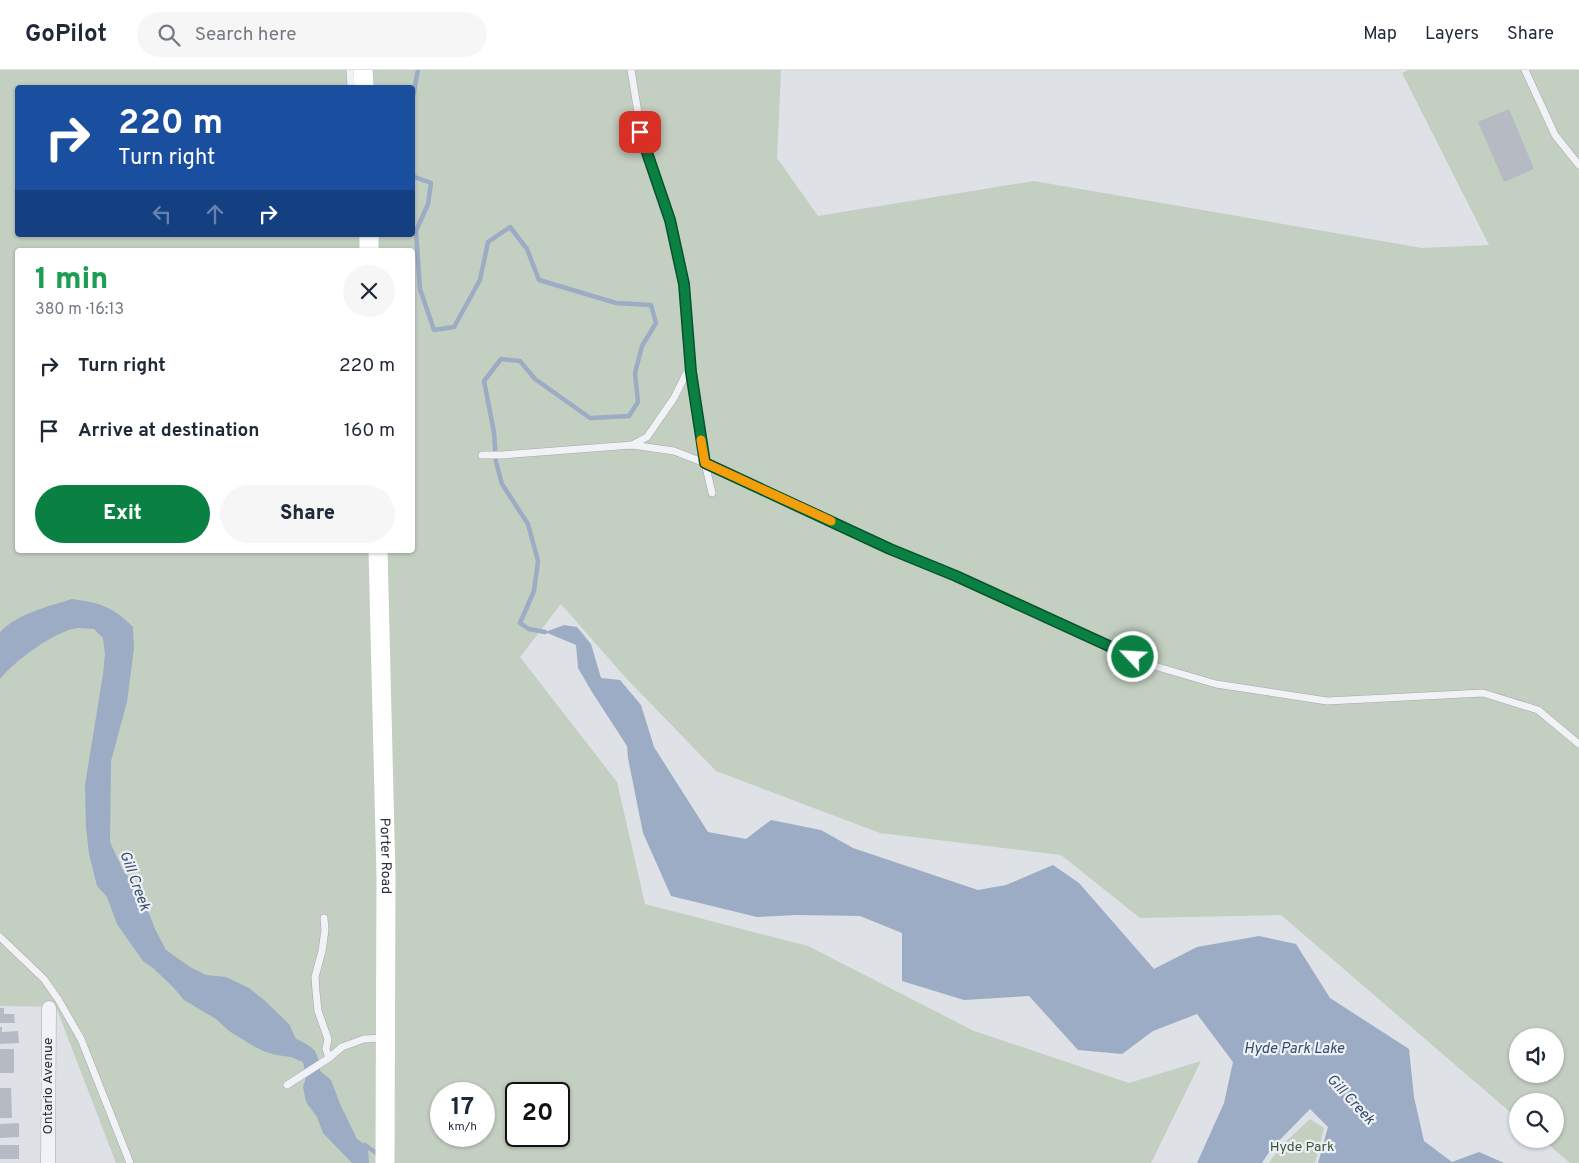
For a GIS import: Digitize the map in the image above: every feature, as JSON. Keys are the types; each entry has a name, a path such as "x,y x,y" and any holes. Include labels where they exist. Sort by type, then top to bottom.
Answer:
{"main road":[{"path":"363,70 364,85"},
{"name":"Porter Road","path":"378,553 386,876 385,1163"}],"street":[{"name":"Ontario Avenue","path":"48,1163 49,1008"}],"lane":[{"path":"350,70 351,85"},
{"path":"631,70 640,132 670,220 684,284 691,372 705,463 712,493"},
{"path":"1525,70 1554,135 1579,165"},
{"path":"632,446 647,437 674,398 686,374 691,372"},
{"path":"482,455 632,446 674,451 705,463 890,549 956,576 1151,665 1216,684 1327,701 1483,693 1538,710 1579,744"},
{"path":"324,918 322,951 316,977 316,991 318,1011 328,1039 326,1050 329,1058"},
{"path":"0,937 44,979 72,1022 81,1039 130,1163"},
{"path":"287,1085 329,1058 342,1047 364,1039 385,1038"}],"green space":[{"path":"0,70 781,70 777,158 818,216 1034,181 1422,248 1489,245 1402,73 1408,70 1579,70 1579,1163 1570,1163 1552,1148 1564,1148 1564,1093 1509,1093 1509,1111 1281,915 1140,918 1061,855 880,833 716,771 625,677 561,604 520,657 617,782 645,904 808,946 974,1031 1129,1083 1201,1061 1151,1163 116,1163 56,1007 0,1006"},
{"name":"Hyde Park","path":"1310,1119 1324,1128 1315,1163 1269,1163 1281,1146"}],"water":[{"path":"72,599 90,602 112,610 133,627 134,648 127,702 111,761 110,842 122,868 143,898 155,929 166,950 190,967 206,975 226,977 249,988 289,1024 296,1039 314,1050 317,1054 320,1071 331,1080 357,1139 368,1147 369,1163 352,1163 323,1133 317,1117 306,1102 303,1087 306,1077 303,1062 291,1057 263,1051 229,1031 216,1019 184,1000 173,987 143,961 117,924 107,897 97,886 89,854 86,827 85,785 103,674 105,654 103,638 94,629 78,628 58,634 25,656 0,679 0,632 25,615"},
{"name":"Hyde Park Lake","path":"564,625 577,627 591,644 601,678 620,680 641,705 654,747 708,832 746,839 771,820 821,830 853,848 978,890 1006,885 1053,865 1079,883 1154,969 1197,947 1259,936 1296,944 1330,998 1409,1049 1414,1097 1424,1141 1452,1162 1479,1152 1504,1163 1318,1163 1328,1127 1310,1109 1271,1149 1262,1163 1197,1163 1224,1103 1233,1062 1197,1014 1153,1031 1122,1054 1078,1050 1029,996 964,1000 902,981 902,933 860,916 796,915 757,917 671,896 643,833 627,746 578,668 576,645 545,632"}],"building":[{"path":"1509,109 1534,169 1504,182 1478,122"},
{"path":"0,1008 4,1008 4,1014 14,1014 15,1023 0,1023"},
{"path":"0,1027 2,1027 2,1032 18,1031 19,1043 0,1044"},
{"path":"0,1049 14,1049 14,1073 0,1073"},
{"path":"0,1088 11,1088 12,1118 0,1118"},
{"path":"19,1123 19,1137 0,1138 0,1124"},
{"path":"0,1145 19,1145 19,1159 0,1159"}],"waterway":[{"path":"415,86 418,70"},
{"path":"415,177 431,183 428,204 416,231 420,289 434,330 454,327 480,280 488,242 510,227 527,249 539,280 616,303 651,305 656,323 642,346 635,373 638,402 629,416 590,418 535,379 520,361 501,359 484,381 494,432 496,462 502,484 528,524 538,561 534,591 520,623 529,629 545,632"},
{"name":"Gill Creek","path":"365,1145 379,1155"}],"slow traffic":[{"path":"701,440 705,463 831,521"}],"route":[{"path":"640,132 670,220 684,284 691,372 705,463 890,549 956,576 1133,657"}]}
